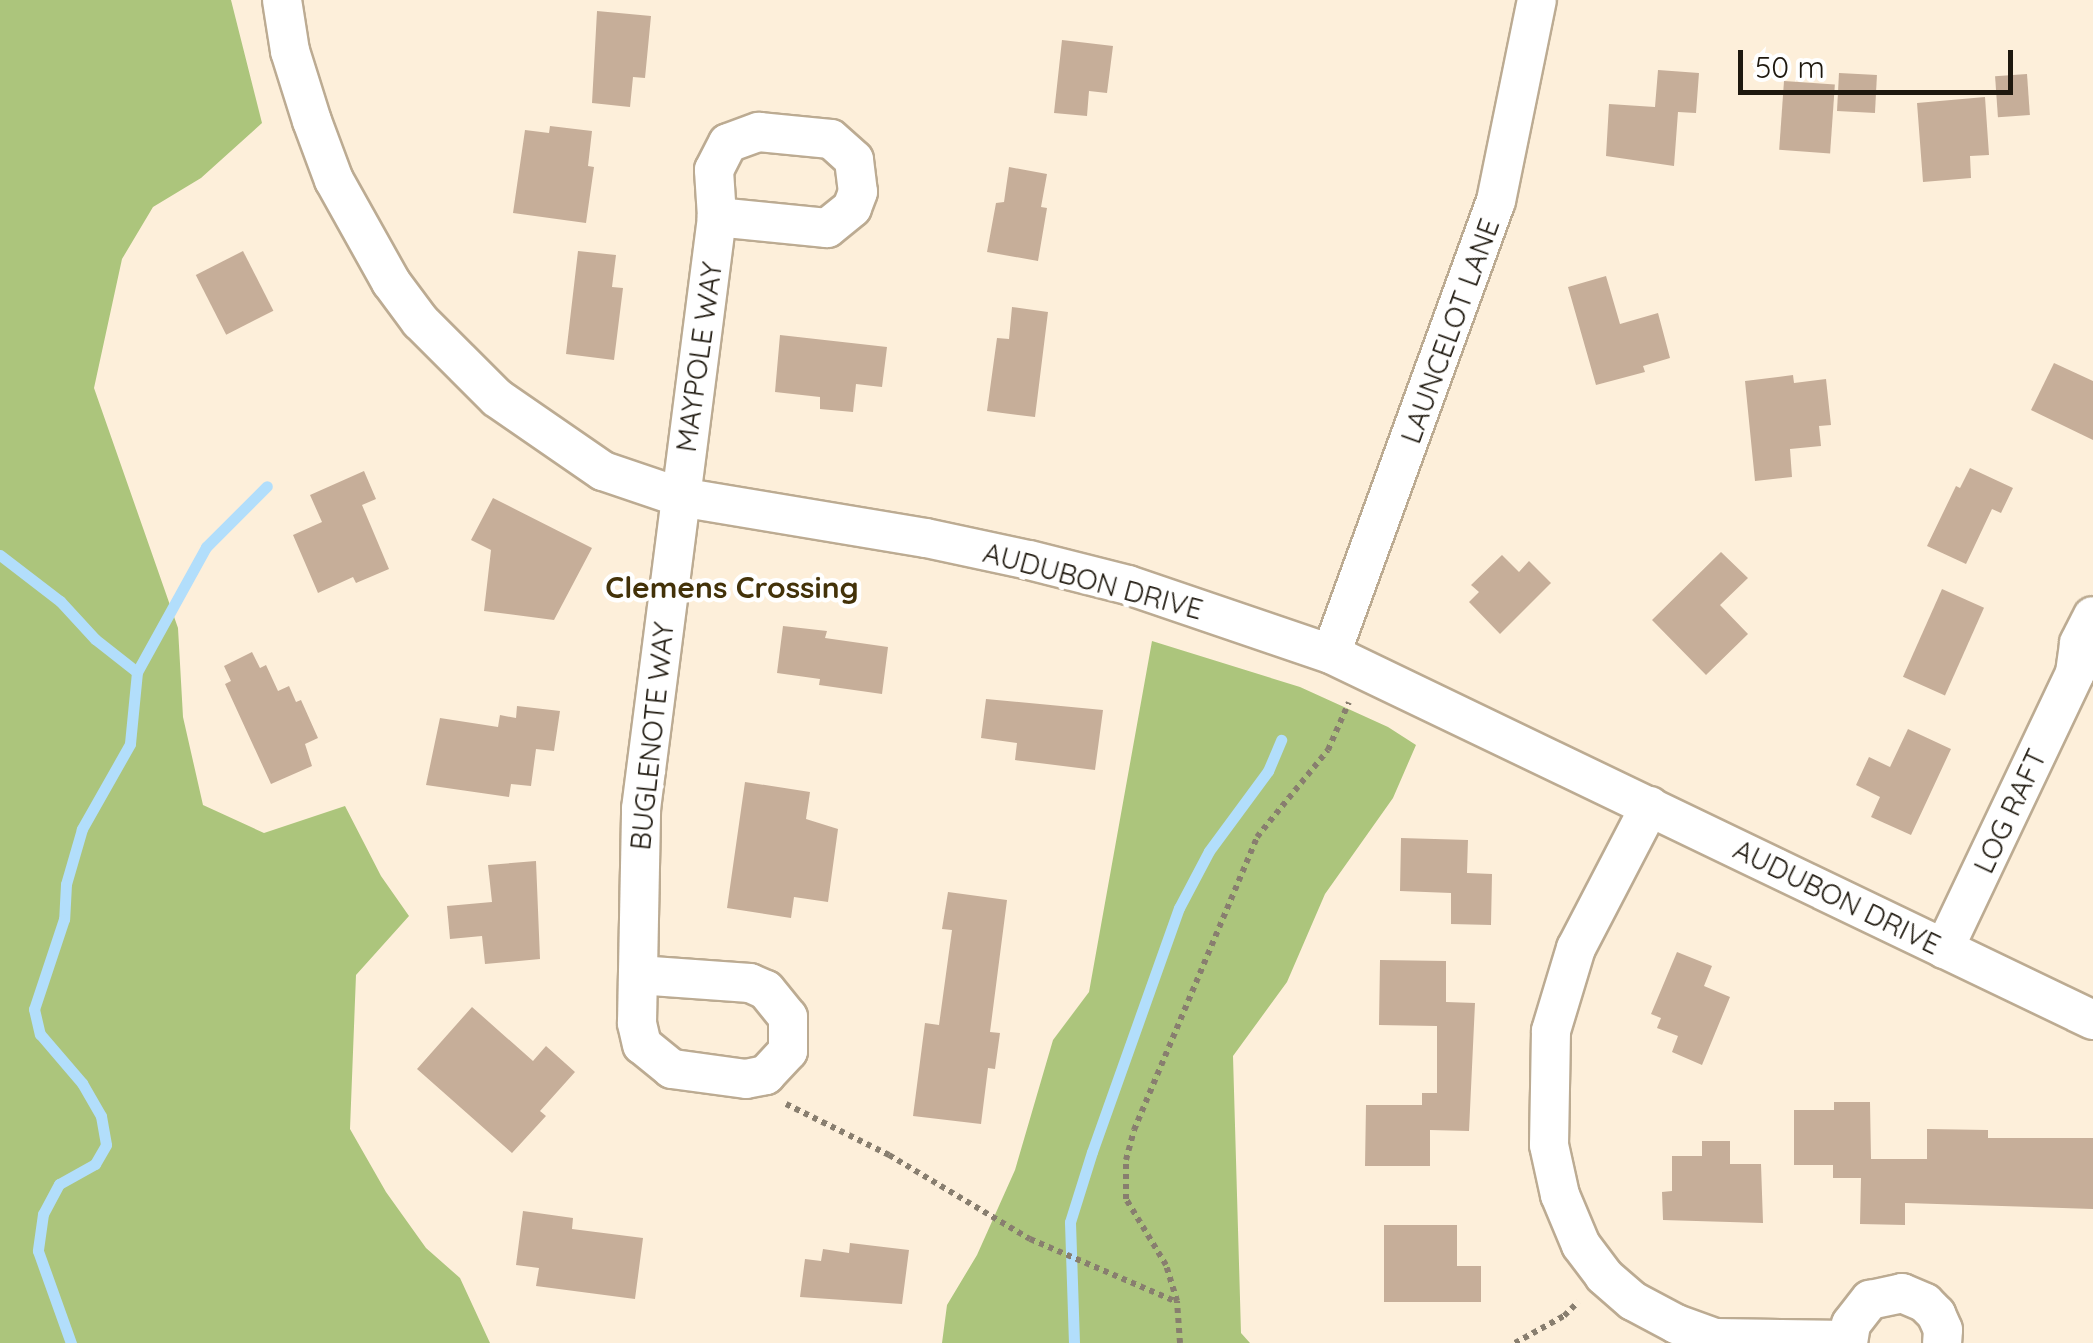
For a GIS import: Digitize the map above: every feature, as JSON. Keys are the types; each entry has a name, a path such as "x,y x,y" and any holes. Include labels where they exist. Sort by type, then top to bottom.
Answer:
{"street":[{"name":"AUDUBON DRIVE","path":"282,0 290,51 334,180 392,282 420,320 498,398 548,437 603,471 680,498 926,538 1029,560 1128,585 1331,654 2093,1020"},
{"name":"LAUNCELOT LANE","path":"1331,654 1496,201 1537,0"},
{"name":"MAYPOLE WAY","path":"680,498 717,217"},
{"name":"BUGLENOTE WAY","path":"680,498 641,809 637,1023 642,1044 654,1059 672,1070 746,1079 766,1075"},
{"name":"LOG RAFT","path":"1944,949 2084,677 2079,643 2093,616"},
{"path":"1650,806 1576,948 1551,1030 1549,1146 1560,1195 1580,1244 1604,1276 1633,1301 1676,1324 1715,1338 1848,1342 1850,1324 1870,1300 1902,1293 1925,1303 1936,1314 1942,1343"},
{"path":"638,975 750,983 766,990 788,1017 791,1034 788,1051 766,1075"}],"path":[{"path":"1180,1343 1176,1301 1166,1264 1126,1199 1126,1160 1134,1130 1256,837 1328,750 1351,706 1331,654"},
{"path":"766,1075 781,1102 889,1154 1030,1239 1176,1301"},
{"path":"1515,1343 1564,1316 1604,1276"}],"green space":[{"path":"0,0 231,0 262,123 201,178 153,207 122,259 94,388 178,628 183,717 203,805 264,833 345,806 381,876 409,916 356,975 350,1129 386,1192 426,1248 460,1278 490,1343 0,1343"},
{"path":"1152,641 1300,687 1388,727 1416,745 1393,798 1325,894 1287,982 1233,1056 1241,1333 1250,1343 942,1343 947,1305 977,1255 1015,1170 1053,1040 1089,992"}],"building":[{"path":"597,11 651,16 645,78 633,77 630,107 592,103"},
{"path":"1062,40 1113,46 1107,93 1089,91 1087,116 1054,113"},
{"path":"1658,70 1699,73 1696,113 1678,112 1674,166 1606,156 1609,104 1655,107"},
{"path":"1839,73 1877,75 1875,113 1837,111"},
{"path":"2027,74 2030,115 1998,117 1995,76"},
{"path":"1784,81 1835,85 1830,153 1779,150"},
{"path":"1985,97 1989,155 1970,156 1971,178 1923,182 1917,103"},
{"path":"550,126 592,131 588,166 594,167 586,223 513,213 525,130 549,133"},
{"path":"1009,167 1047,174 1041,207 1047,208 1038,261 987,252 996,203 1004,202"},
{"path":"243,251 273,311 226,335 196,275"},
{"path":"578,251 616,255 612,287 623,288 614,360 566,354"},
{"path":"1606,276 1620,324 1658,313 1670,358 1643,366 1645,372 1596,385 1568,287"},
{"path":"1012,307 1048,312 1035,417 987,411 997,338 1009,339"},
{"path":"780,335 887,347 882,387 856,384 853,412 820,409 820,397 775,392"},
{"path":"2054,363 2093,381 2093,440 2031,410"},
{"path":"1793,375 1794,383 1826,379 1831,425 1819,426 1821,446 1790,449 1792,477 1755,481 1745,381"},
{"path":"1970,468 2013,488 2001,513 1992,509 1966,564 1927,546 1956,486 1960,488"},
{"path":"364,471 376,499 362,505 389,569 356,583 353,577 318,593 293,535 322,522 310,495"},
{"path":"493,498 592,548 554,620 484,611 491,550 471,540"},
{"path":"1721,552 1748,578 1720,605 1748,634 1706,675 1652,620"},
{"path":"1502,555 1519,572 1529,561 1551,583 1500,634 1469,602 1479,592 1471,585"},
{"path":"1942,589 1984,608 1945,695 1903,677"},
{"path":"783,626 827,631 825,638 888,647 882,694 819,685 820,679 777,673"},
{"path":"252,652 260,668 266,665 278,691 289,686 296,702 301,700 318,738 305,744 312,766 271,784 225,684 231,681 224,666"},
{"path":"986,699 1103,710 1095,770 1015,760 1017,743 981,738"},
{"path":"517,706 560,711 554,751 536,749 531,786 511,784 509,797 426,785 440,718 498,727 500,715 516,718"},
{"path":"1908,729 1951,749 1911,835 1871,817 1880,797 1856,785 1869,757 1890,767"},
{"path":"745,782 810,792 806,819 838,829 828,902 794,897 791,918 727,908"},
{"path":"1401,838 1468,840 1467,873 1492,874 1491,925 1451,924 1451,893 1400,891"},
{"path":"536,861 540,959 485,964 482,936 450,939 447,906 492,902 488,865"},
{"path":"948,892 1007,900 990,1032 1000,1033 995,1069 988,1068 981,1124 913,1116 925,1023 939,1025 952,930 942,929"},
{"path":"1677,952 1712,966 1704,986 1730,997 1702,1065 1672,1052 1678,1036 1657,1028 1661,1018 1651,1014"},
{"path":"1380,960 1446,961 1446,1002 1475,1003 1469,1131 1430,1130 1430,1166 1365,1166 1366,1105 1422,1105 1422,1093 1437,1093 1437,1026 1379,1025"},
{"path":"472,1007 533,1061 546,1046 575,1072 540,1111 546,1116 512,1153 417,1069"},
{"path":"1834,1102 1870,1102 1871,1159 1927,1159 1927,1129 1988,1130 1988,1138 2093,1138 2093,1209 1905,1203 1905,1225 1860,1224 1861,1178 1833,1178 1833,1165 1794,1165 1794,1110 1834,1110"},
{"path":"1702,1141 1730,1141 1730,1164 1761,1164 1763,1223 1663,1220 1662,1192 1672,1191 1672,1156 1702,1156"},
{"path":"523,1211 573,1218 572,1229 643,1238 635,1299 536,1286 539,1268 516,1265"},
{"path":"1384,1225 1457,1225 1457,1266 1481,1266 1481,1302 1384,1302"},
{"path":"850,1243 909,1250 902,1304 800,1297 805,1259 821,1261 823,1249 849,1253"}],"waterway":[{"path":"137,672 206,547 267,486"},
{"path":"0,555 60,601 95,639 137,672 130,744 82,829 66,884 64,919 34,1009 40,1034 82,1083 101,1116 106,1145 95,1164 59,1184 43,1214 38,1251 71,1343"},
{"path":"1074,1343 1070,1222 1092,1152 1179,908 1209,851 1268,771 1281,740"}],"district":[{"name":"Clemens Crossing","path":"732,587"}]}
